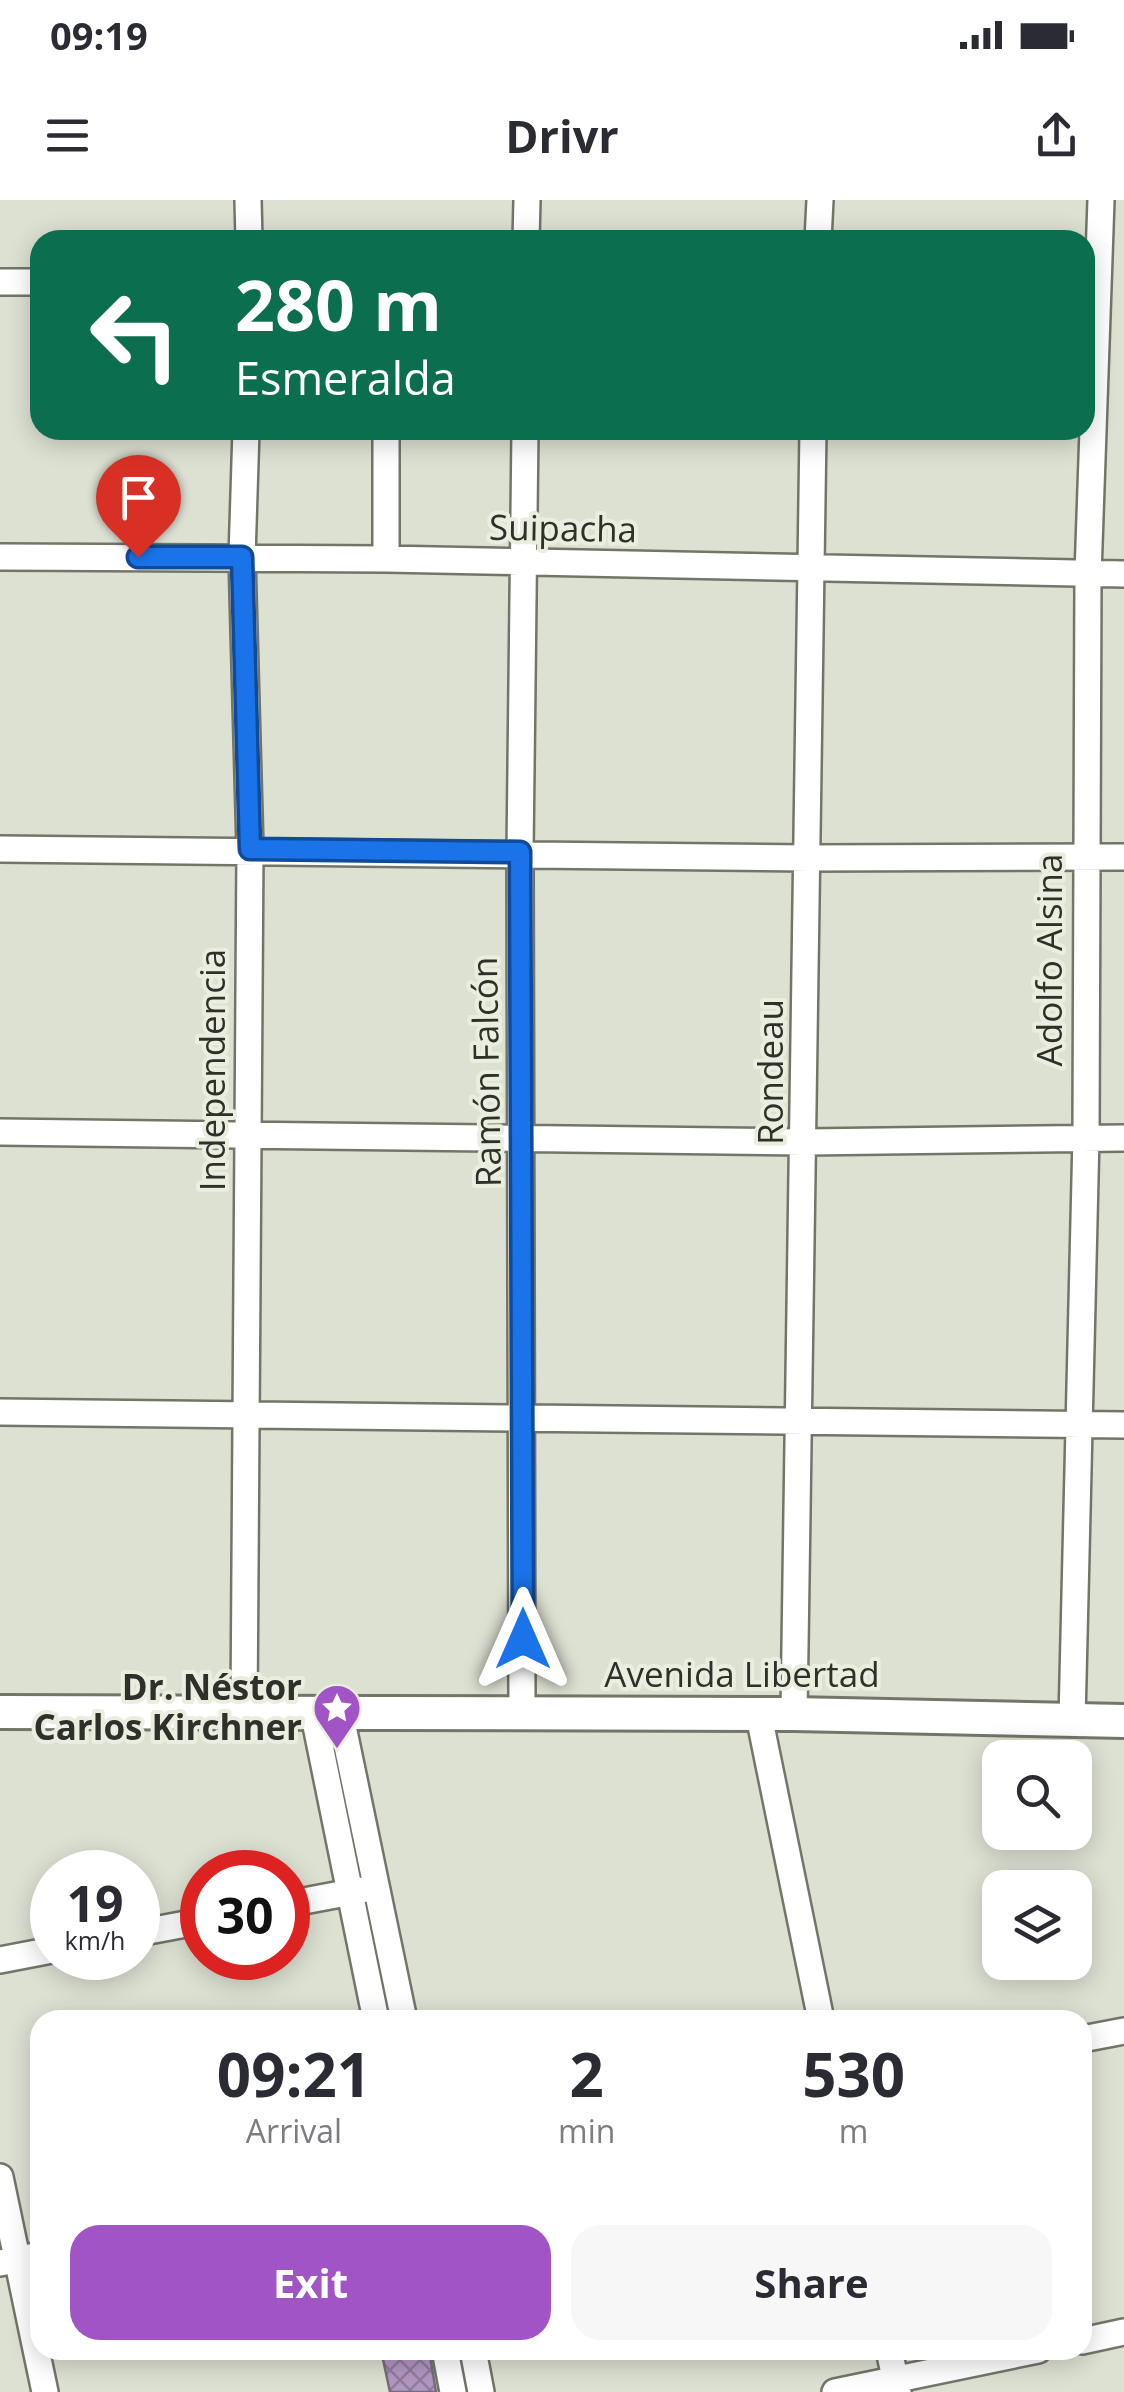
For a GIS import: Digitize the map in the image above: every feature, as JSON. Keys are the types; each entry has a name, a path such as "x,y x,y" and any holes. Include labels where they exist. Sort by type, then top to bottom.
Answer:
{"main road":[{"name":"Avenida Libertad","path":"0,1712 794,1714 1124,1721"}],"street":[{"path":"248,200 249,230"},
{"path":"526,200 526,230"},
{"path":"818,230 820,200"},
{"name":"Adolfo Alsina","path":"1072,1720 1086,1137 1088,574 1103,297 1101,200"},
{"path":"0,282 30,282"},
{"name":"Independencia","path":"244,1710 250,849 242,557 246,440"},
{"path":"386,440 386,559"},
{"name":"Ramón Falcón","path":"522,1714 520,852 526,440"},
{"name":"Rondeau","path":"794,1714 806,1142 813,440"},
{"name":"Suipacha","path":"0,557 386,559 1124,574"},
{"path":"0,849 808,858 1124,856"},
{"path":"0,1132 806,1142 1124,1138"},
{"path":"0,1412 1124,1425"},
{"path":"327,1712 377,1886 402,2010"},
{"path":"327,1712 350,1892 374,2010"},
{"path":"759,1716 819,2010"},
{"path":"310,1900 377,1886"},
{"path":"0,1960 30,1954"},
{"path":"1092,2038 1124,2031"},
{"path":"0,2178 30,2315"},
{"path":"1092,2339 1124,2332"},
{"path":"39,2360 45,2392"},
{"path":"447,2360 453,2392"},
{"path":"475,2360 481,2392"},
{"path":"891,2360 896,2386"},
{"path":"835,2392 896,2386 999,2360"}],"building":[{"path":"383,2360 431,2360 436,2392 390,2392"}],"place":[{"name":"Dr. Néstor Carlos Kirchner","path":"337,1750"}],"route":[{"path":"138,557 242,557 250,849 520,852 523,1639"}]}
